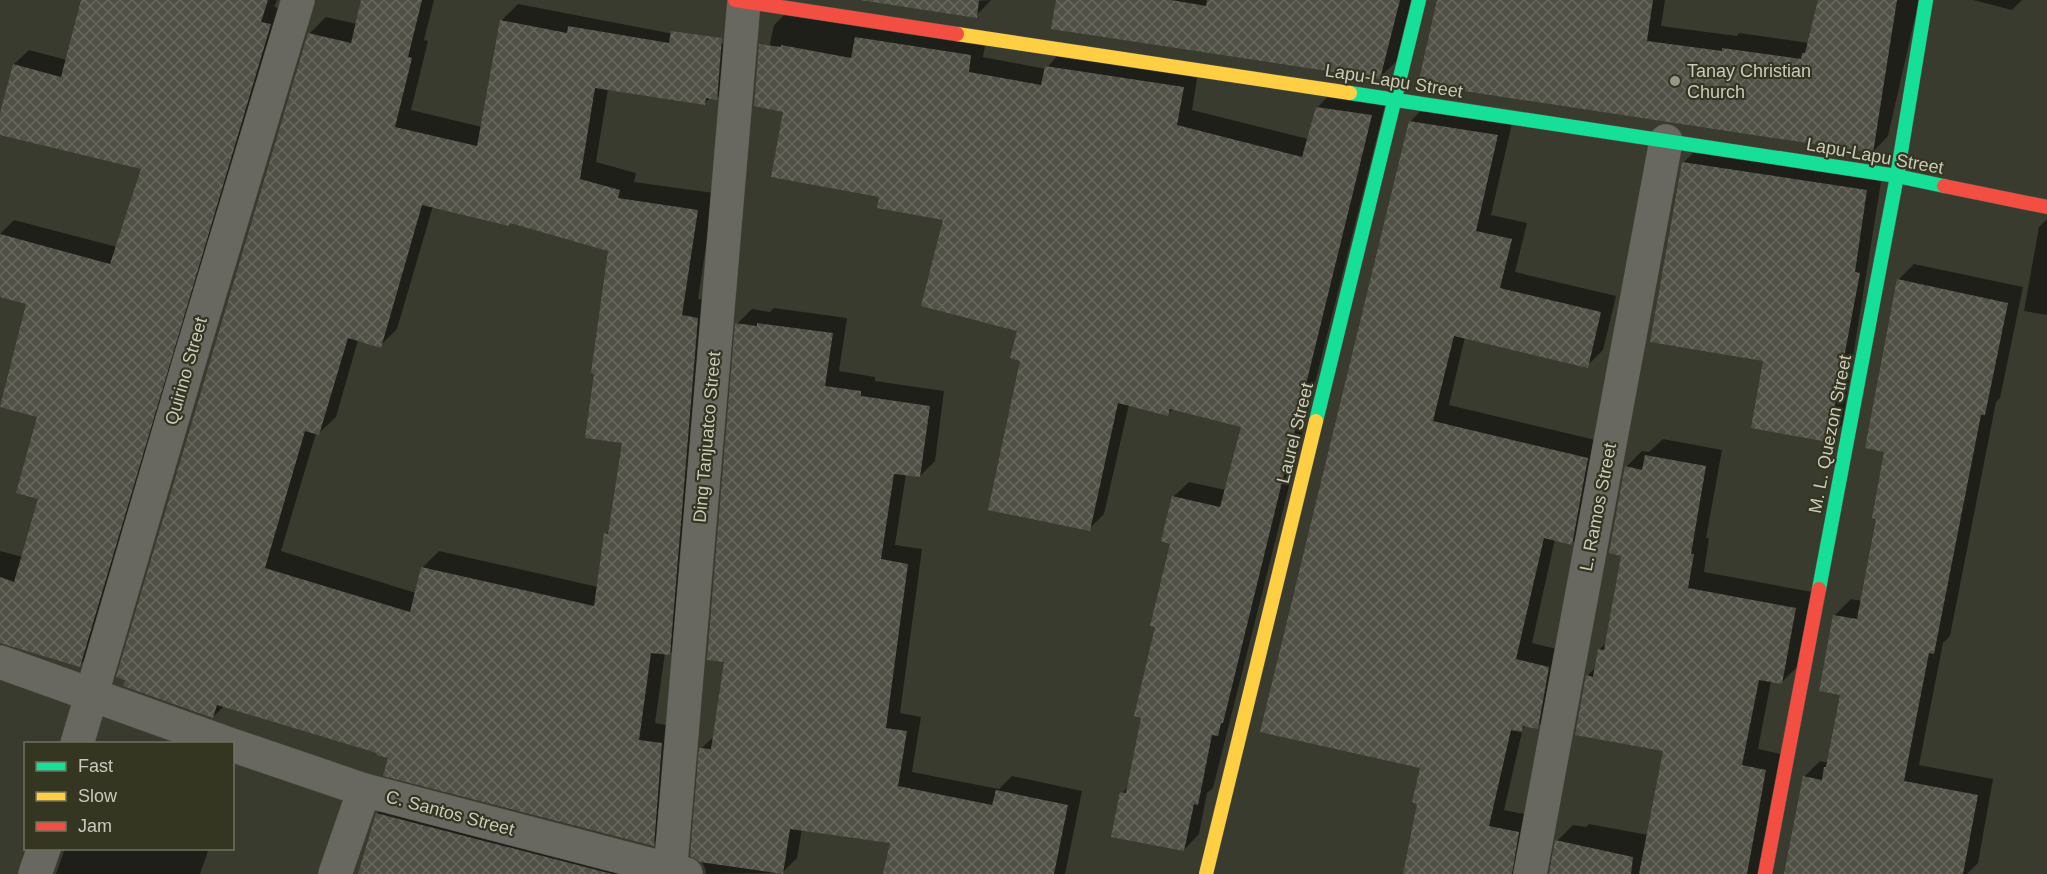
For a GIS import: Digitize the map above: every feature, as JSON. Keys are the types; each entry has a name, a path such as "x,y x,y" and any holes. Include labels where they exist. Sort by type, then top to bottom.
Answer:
{"street":[{"name":"Quirino Street","path":"78,742 298,0"},
{"name":"Lapu-Lapu Street","path":"741,0 1897,176 2047,207"},
{"name":"Ding Tanjuatco Street","path":"675,873 741,0"},
{"name":"Laurel Street","path":"1206,874 1419,0"},
{"name":"M. L. Quezon Street","path":"1765,874 1897,176 1926,0"},
{"name":"L. Ramos Street","path":"1530,874 1666,141"},
{"name":"C. Santos Street","path":"0,662 225,742"},
{"name":"C. Santos Street","path":"234,745 364,790 675,873"},
{"path":"335,874 364,790"},
{"path":"36,874 44,850"}],"building":[{"path":"81,0 268,0 261,22 271,24 80,667 0,643 0,577 14,582 38,499 16,493 37,417 0,407 26,304 0,297 0,234 110,264 141,169 0,135 0,113 13,64 61,77"},
{"path":"361,0 422,0 408,57 412,58 395,127 477,146 500,20 567,33 568,26 669,43 671,31 722,38 717,100 706,98 705,105 595,88 580,179 620,190 618,198 698,210 682,315 698,318 670,655 651,653 639,740 662,743 654,846 383,776 388,758 376,755 377,753 217,705 213,718 123,686 125,680 116,677 308,33 351,43","holes":["422,205 509,226 510,223 608,251 591,373 594,374 585,438 622,443 608,534 604,533 594,606 421,567 410,612 265,568 305,431 319,435 348,338 381,348"]},
{"path":"860,0 979,0 977,18"},
{"path":"1056,0 1171,0 1206,6 1207,0 1400,0 1380,79 1051,29"},
{"path":"1437,0 1653,0 1647,41 1801,59 1802,53 1805,53 1818,0 1897,0 1873,153 1418,84"},
{"path":"855,37 971,55 969,72 1041,85 1045,66 1184,87 1177,125 1302,157 1316,107 1372,115 1223,723 1221,723 1218,736 1212,735 1198,805 1194,804 1184,851 1111,837 1120,792 1126,793 1141,718 1134,716 1155,627 1150,626 1170,544 1161,541 1172,496 1220,507 1241,427 1170,409 1168,416 1118,403 1090,531 988,510 1020,361 1010,358 1017,331 921,306 943,220 877,208 879,197 771,177 783,112 754,106 759,44 781,47 781,45 851,58"},
{"path":"1409,121 1498,135 1476,231 1512,239 1500,288 1601,312 1588,368 1454,336 1433,421 1588,458 1572,545 1544,538 1516,659 1549,667 1538,729 1523,726 1522,732 1511,730 1489,826 1519,832 1512,874 1403,874 1417,804 1412,802 1420,768 1260,732"},
{"path":"1682,162 1867,190 1855,272 1860,273 1828,442 1751,428 1763,361 1650,342"},
{"path":"1897,279 2008,303 1985,415 1981,415 1934,654 1929,653 1904,781 1978,795 1963,874 1784,874 1803,776 1822,780 1840,695 1819,691 1833,615 1857,619 1876,519 1872,518 1884,452 1865,448"},
{"path":"735,323 757,326 757,323 833,333 825,386 861,391 861,396 930,406 920,477 894,474 881,559 908,564 886,728 907,731 898,786 992,805 996,790 1068,805 1054,874 883,874 890,843 790,829 783,874 700,862 690,856 699,748 711,749 724,662 707,660"},
{"path":"1645,455 1706,466 1691,554 1694,554 1688,588 1796,608 1782,684 1759,680 1742,765 1766,770 1747,874 1639,874 1663,751 1575,735 1586,675 1593,677 1598,649 1604,650 1621,556 1609,553 1625,466 1642,470"},
{"path":"376,813 612,874 358,874"},
{"path":"1555,840 1633,857 1631,874 1549,874"}],"traffic: fast":[{"path":"1316,421 1419,0"},
{"path":"1819,589 1897,176 1926,0"},
{"path":"1350,93 1897,176 1944,186"}],"traffic: slow":[{"path":"957,34 1350,93"},
{"path":"1206,874 1316,421"}],"traffic: jam":[{"path":"735,0 957,34"},
{"path":"1944,186 2047,207"},
{"path":"1765,874 1819,589"}],"place":[{"name":"Tanay Christian Church","path":"1675,81"}]}
